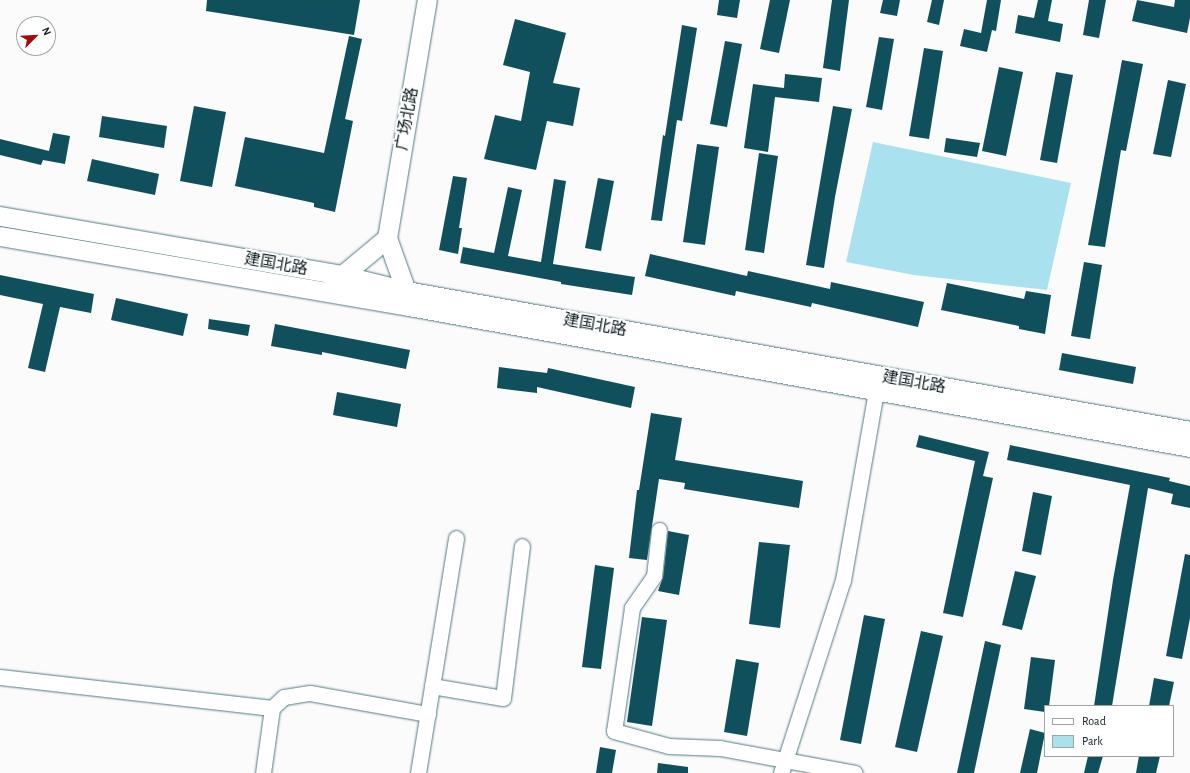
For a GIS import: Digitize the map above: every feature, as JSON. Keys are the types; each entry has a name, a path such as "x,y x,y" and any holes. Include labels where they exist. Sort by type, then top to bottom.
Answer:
{"main road":[{"name":"广场北路","path":"387,238 427,0"},
{"name":"建国北路","path":"0,216 341,275 408,298 876,390 1190,447"},
{"name":"建国北路","path":"0,236 322,292 408,298 1190,431"},
{"path":"322,292 387,238 408,298"}],"street":[{"path":"783,766 844,580 876,390"},
{"path":"659,530 654,576 632,608 614,731 669,746 720,748 783,766 855,773"},
{"path":"418,773 456,538"},
{"path":"432,686 503,698 522,546"},
{"path":"0,677 272,708"},
{"path":"263,773 272,708 284,697 310,692 428,714"}],"green space":[{"path":"873,142 1071,183 1047,290 914,275 846,262"}],"building":[{"path":"207,0 360,0 354,35 206,11"},
{"path":"719,0 740,0 737,18 717,15"},
{"path":"770,0 790,0 779,53 760,49"},
{"path":"832,0 849,0 840,71 823,68"},
{"path":"883,0 900,0 897,16 880,13"},
{"path":"932,0 944,0 939,25 927,22"},
{"path":"987,0 1001,0 996,31 992,30 987,52 960,46 964,29 981,33"},
{"path":"1038,0 1052,0 1048,21 1063,24 1060,42 1015,33 1018,15 1034,18"},
{"path":"1089,0 1106,0 1099,38 1083,35"},
{"path":"1137,0 1174,7 1175,0 1190,0 1190,18 1187,33 1132,21"},
{"path":"515,19 566,33 553,83 580,88 573,126 547,121 536,170 484,159 495,115 521,121 530,72 503,65"},
{"path":"682,25 697,28 682,121 677,120 662,221 651,220 663,135 665,136"},
{"path":"349,36 362,39 345,119 353,121 335,212 314,207 314,203 235,186 245,137 324,153"},
{"path":"879,37 894,39 882,110 866,107"},
{"path":"725,41 742,44 727,127 710,124"},
{"path":"924,48 943,51 929,139 909,136"},
{"path":"1122,60 1143,64 1126,151 1121,150 1105,247 1088,245"},
{"path":"999,67 1023,72 1006,156 982,151"},
{"path":"1056,72 1073,75 1057,163 1040,160"},
{"path":"785,74 822,78 819,102 775,97 768,152 744,148 753,84 784,88"},
{"path":"1168,80 1186,84 1171,157 1153,154"},
{"path":"194,106 226,112 212,187 180,181"},
{"path":"833,106 852,109 835,197 824,268 806,265"},
{"path":"102,116 167,126 164,148 99,137"},
{"path":"53,133 70,136 65,164 43,160 41,165 0,155 0,139 49,151"},
{"path":"946,138 980,143 977,157 944,152"},
{"path":"697,144 719,147 705,245 683,242"},
{"path":"759,153 778,156 764,253 745,250"},
{"path":"92,159 159,174 155,195 87,181"},
{"path":"453,176 467,178 459,228 462,228 458,254 439,250"},
{"path":"598,178 614,181 601,251 585,248"},
{"path":"554,179 566,181 553,264 635,277 632,295 561,284 561,282 460,263 463,247 494,253 508,187 522,190 508,256 541,262"},
{"path":"650,254 747,276 748,271 830,289 831,282 924,302 918,327 812,303 811,307 736,291 735,296 645,276"},
{"path":"1084,262 1102,265 1090,339 1071,336"},
{"path":"0,275 94,294 91,313 60,307 45,372 28,368 43,304 0,295"},
{"path":"947,283 1024,299 1026,291 1051,295 1045,334 1019,329 1019,326 941,310"},
{"path":"116,298 188,314 183,336 111,320"},
{"path":"209,319 250,325 248,336 208,329"},
{"path":"275,324 410,350 406,369 322,352 322,355 271,346"},
{"path":"1062,353 1136,367 1133,384 1059,370"},
{"path":"499,367 547,373 548,368 635,387 631,408 537,387 537,393 497,388"},
{"path":"337,392 401,404 397,427 333,415"},
{"path":"651,413 682,418 675,460 803,481 799,508 684,489 685,483 659,479 647,560 629,558 637,490 639,490"},
{"path":"919,435 989,452 983,476 993,478 963,617 943,613 975,461 916,447"},
{"path":"1010,445 1170,478 1169,481 1190,486 1190,508 1171,504 1173,494 1148,488 1112,705 1094,705 1113,580 1130,485 1007,460"},
{"path":"1033,492 1052,496 1041,555 1022,551"},
{"path":"668,531 689,535 679,595 658,591 663,577"},
{"path":"759,542 790,545 780,628 749,624"},
{"path":"1185,554 1190,555 1190,618 1182,659 1166,656"},
{"path":"595,565 614,568 601,669 582,667"},
{"path":"1015,571 1036,576 1022,630 1002,625"},
{"path":"864,615 885,619 861,744 840,740"},
{"path":"642,617 667,620 652,726 627,722"},
{"path":"921,631 943,636 917,752 895,747"},
{"path":"985,641 1001,645 974,773 957,773"},
{"path":"1031,657 1055,660 1049,705 1044,705 1044,712 1024,709"},
{"path":"736,659 759,663 747,736 724,732"},
{"path":"1154,678 1174,682 1169,705 1149,705"},
{"path":"1030,729 1044,733 1037,773 1020,773"},
{"path":"600,747 616,750 612,773 596,773"},
{"path":"1088,757 1103,757 1098,773 1084,773"},
{"path":"1139,757 1160,757 1156,773 1136,773"},
{"path":"658,763 688,767 688,773 657,773"}]}
